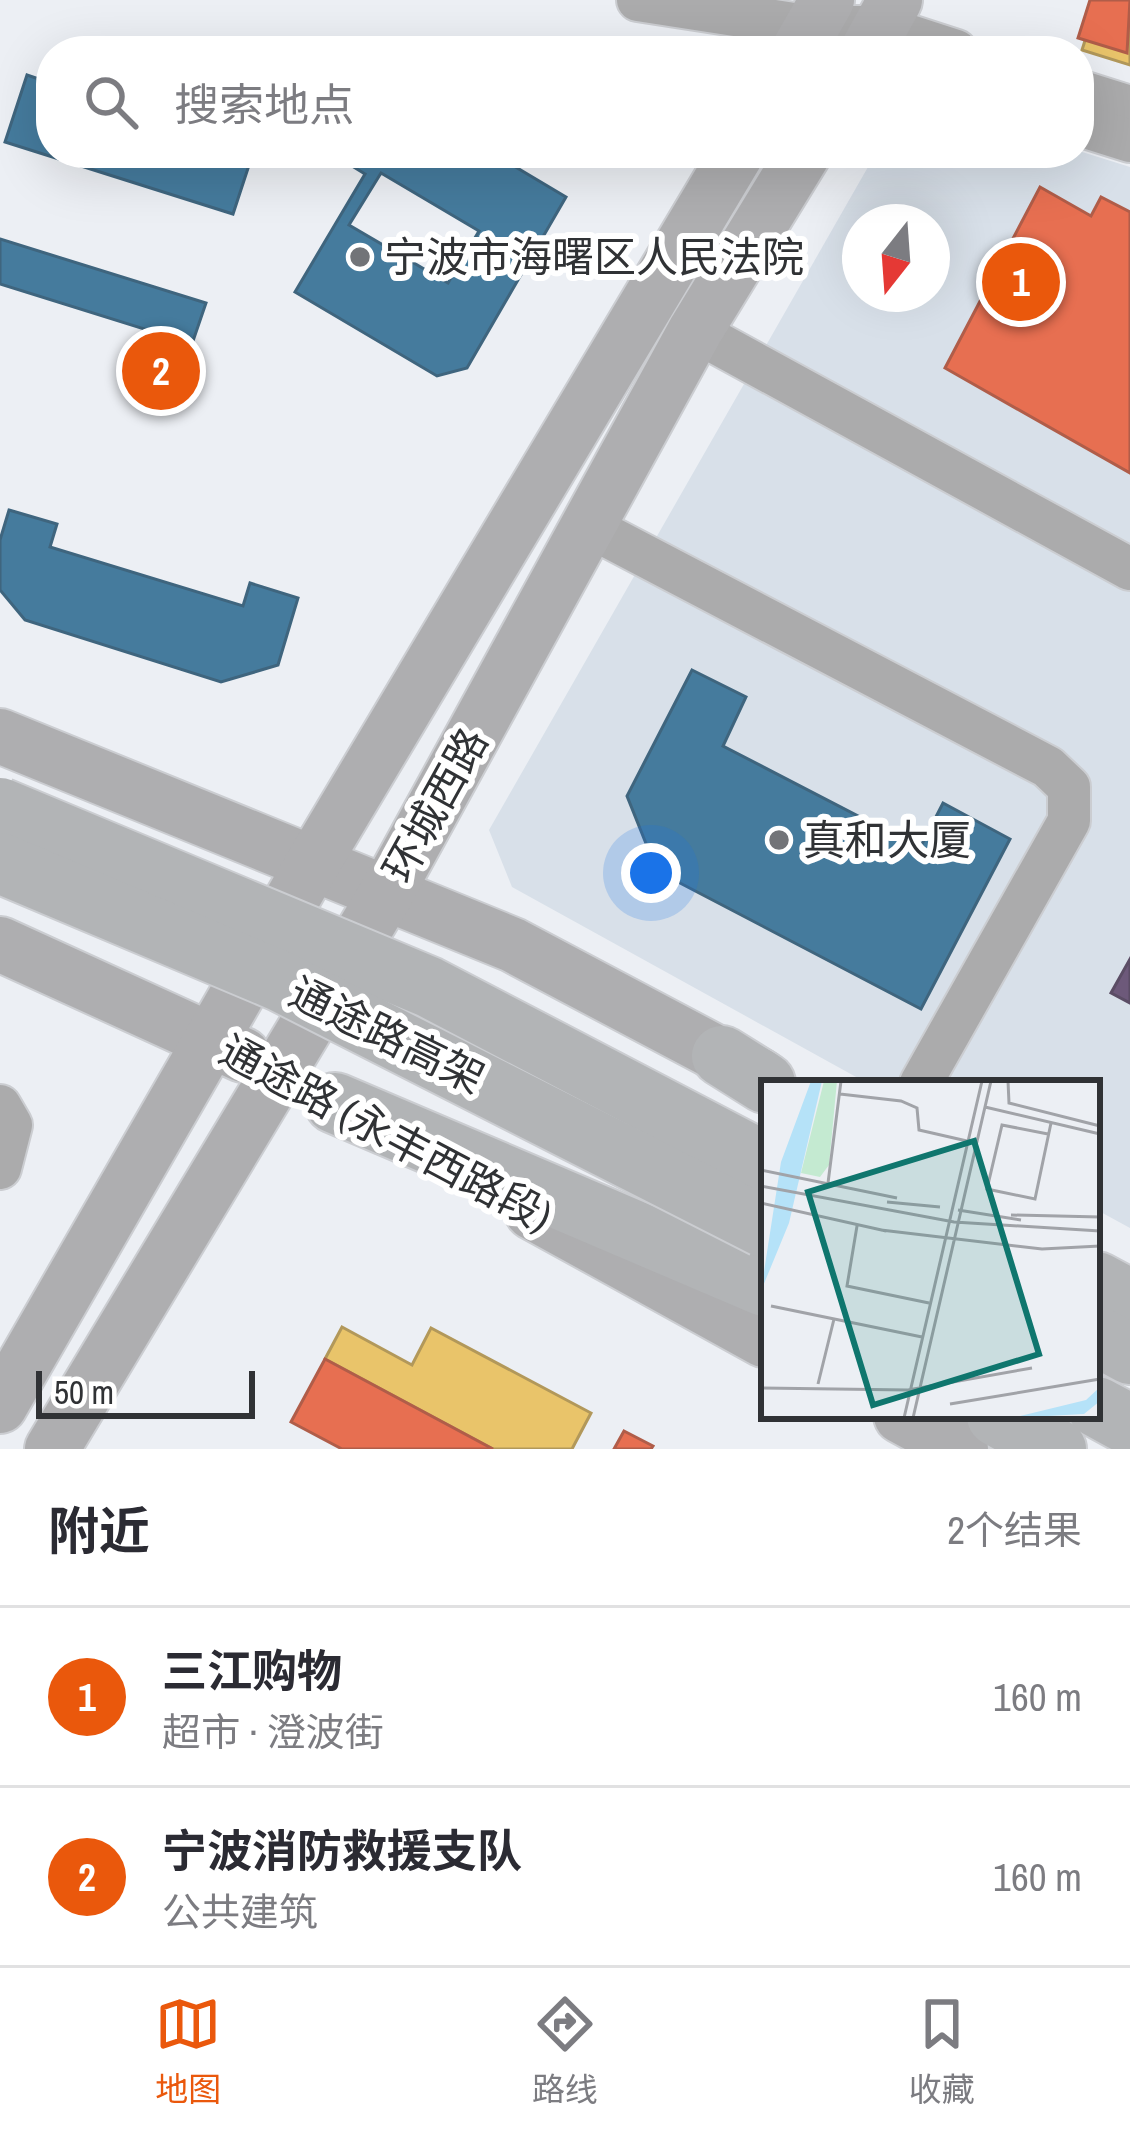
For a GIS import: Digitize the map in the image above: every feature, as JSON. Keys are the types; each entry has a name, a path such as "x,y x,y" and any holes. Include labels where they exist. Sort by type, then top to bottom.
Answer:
{"highway":[{"name":"通途路高架","path":"0,808 429,987 761,1160"},
{"name":"通途路高架","path":"0,863 280,981 754,1260"},
{"path":"334,1103 754,1260"},
{"path":"1100,1284 1130,1300"},
{"path":"1100,1338 1130,1354"},
{"path":"1100,1410 1130,1425"},
{"path":"1002,1419 1056,1449"}],"main road":[{"path":"8,1373 728,168"},
{"name":"环城西路","path":"52,1449 386,893 695,331 795,168"},
{"path":"0,736 513,945 753,1074"},
{"name":"通途路 (永丰西路段)","path":"6,949 212,1038 761,1338"},
{"path":"1100,1257 1130,1273"},
{"path":"906,1419 961,1449"}],"street":[{"path":"638,0 879,36"},
{"path":"1094,96 1130,107"},
{"path":"1094,130 1130,141"},
{"path":"695,331 1130,568"},
{"path":"588,526 1048,766 1069,787 1069,820 923,1080"},
{"path":"0,1106 11,1125 0,1168"}],"shaded area":[{"path":"1094,156 1130,167 1130,1228 1100,1212 1100,1080 862,1080 512,887 489,830 842,212 842,312 950,312 950,204 847,204 867,168 1094,168"}],"building: 住宅":[{"path":"1096,6 1130,17 1130,65 1094,54 1094,36 1086,36"},
{"path":"342,1327 412,1365 431,1328 591,1413 572,1449 493,1449 325,1359"}],"building: 商业":[{"path":"1090,0 1130,0 1127,53 1094,43 1094,36 1079,36"},
{"path":"1040,187 1091,216 1101,197 1130,212 1130,473 945,368"},
{"path":"325,1359 493,1449 342,1449 291,1422"},
{"path":"624,1431 653,1446 614,1449"}],"building: 办公":[{"name":"真和大厦","path":"721,751 887,836 839,929 672,844 686,817 676,812 699,768 710,774"},
{"path":"1130,959 1130,1003 1111,993"}],"building: 公共":[{"path":"27,75 36,78 36,152 5,142"},
{"path":"87,168 248,168 233,214"},
{"name":"宁波市海曙区人民法院","path":"355,168 517,168 566,197 467,368 437,376 295,292 365,174","holes":["381,173 479,231 448,283 349,225"]},
{"path":"0,239 206,303 192,344 0,284"},
{"path":"9,510 57,524 50,547 243,606 250,583 298,598 278,665 221,682 25,620 0,590 0,540"},
{"path":"692,670 746,697 723,746 920,848 943,803 1010,839 921,1009 657,871 627,796"}],"place":[{"name":"宁波市海曙区人民法院","path":"360,257"},
{"name":"三江购物","path":"1021,282"},
{"name":"宁波消防救援支队","path":"161,371"},
{"name":"真和大厦","path":"779,840"}]}
